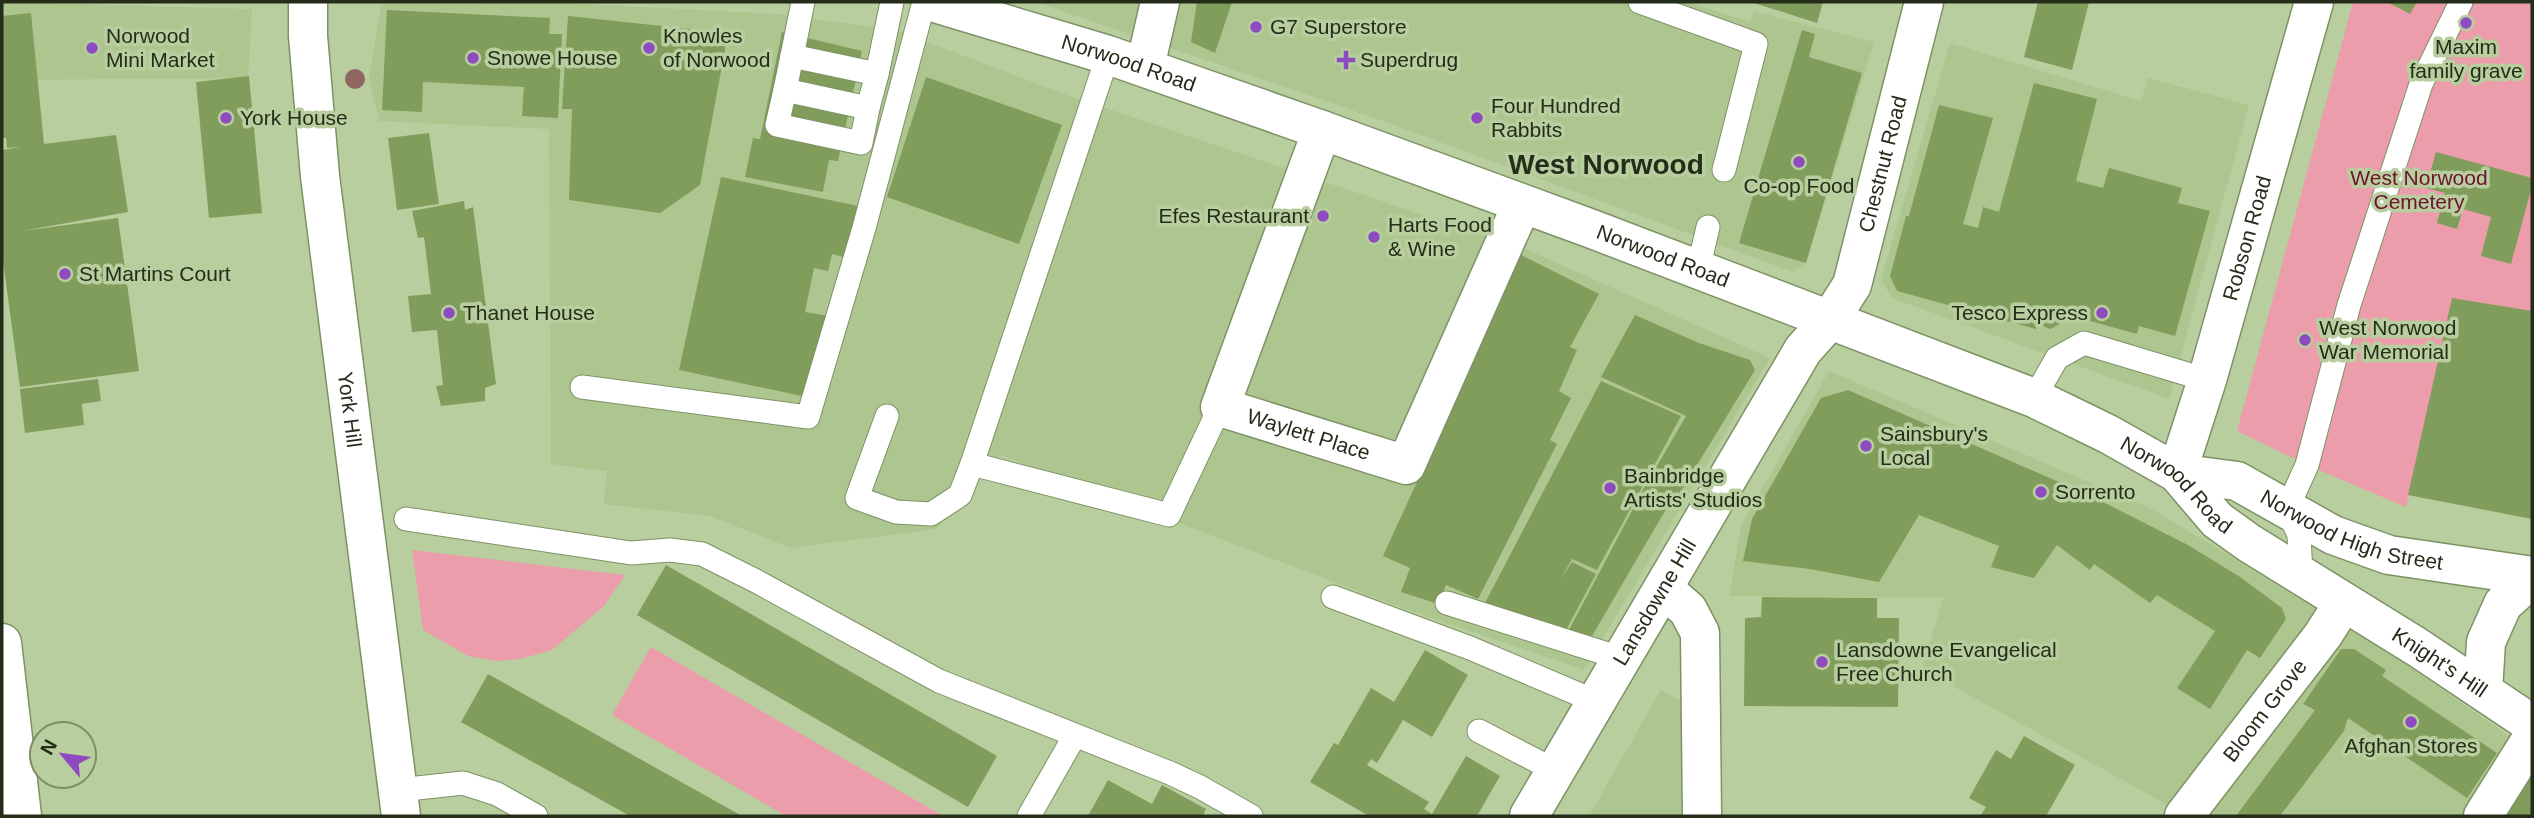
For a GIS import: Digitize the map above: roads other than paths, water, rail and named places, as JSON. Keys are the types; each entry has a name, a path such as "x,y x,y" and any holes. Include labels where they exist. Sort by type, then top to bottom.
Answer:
{"street":[{"name":"York Hill","path":"308,2 310,71 321,190 400,803"},
{"name":"Norwood Road","path":"932,2 1108,55 1322,130 2034,398 2108,434 2177,473 2217,520 2249,544 2344,602"},
{"path":"1144,67 1160,2"},
{"name":"Chestnut Road","path":"1829,321 1855,277 1924,2"},
{"name":"Robson Road","path":"2177,473 2207,380 2314,2"},
{"name":"Waylett Place","path":"1322,130 1220,407 1406,465 1522,204"},
{"name":"Lansdowne Hill","path":"1529,816 1803,350 1829,321"},
{"name":"Norwood High Street","path":"2177,473 2236,481 2333,535 2389,555 2532,577"},
{"path":"2483,690 2486,642 2502,604 2532,577"},
{"path":"1664,589 1688,610 1700,633 1702,816"},
{"name":"Knight's Hill","path":"2344,602 2532,724"},
{"name":"Bloom Grove","path":"2184,816 2323,635 2344,602"},
{"path":"2,643 22,816"},
{"path":"2483,816 2532,737"}],"lane":[{"path":"803,2 777,125 860,144 892,2"},
{"path":"582,387 808,417 864,228 925,2"},
{"path":"1640,2 1756,44 1724,170"},
{"path":"2301,576 2298,535 2287,509 2306,465 2349,306 2421,83 2461,2"},
{"path":"887,416 857,498 896,512 930,514 960,495 1108,55"},
{"path":"792,57 877,74"},
{"path":"785,90 868,108"},
{"path":"1698,270 1708,227"},
{"path":"2034,398 2057,358 2084,343 2207,380"},
{"path":"972,464 1169,514 1220,407"},
{"path":"407,519 631,554 670,550 702,554 939,681 1190,782 1251,816"},
{"path":"1333,597 1470,648 1597,702"},
{"path":"1447,603 1623,659"},
{"path":"1479,731 1556,771"},
{"path":"1029,816 1074,737"},
{"path":"400,803 463,783 498,794 536,816"}],"place":[{"name":"Maxim family grave","path":"2466,23"},
{"name":"G7 Superstore","path":"1256,27"},
{"name":"Norwood Mini Market","path":"92,48"},
{"name":"Knowles of Norwood","path":"649,48"},
{"name":"Snowe House","path":"473,58"},
{"name":"Superdrug","path":"1346,60"},
{"name":"York House","path":"226,118"},
{"name":"Four Hundred Rabbits","path":"1477,118"},
{"name":"Co-op Food","path":"1799,162"},
{"name":"Efes Restaurant","path":"1323,216"},
{"name":"Harts Food & Wine","path":"1374,237"},
{"name":"St Martins Court","path":"65,274"},
{"name":"Thanet House","path":"449,313"},
{"name":"Tesco Express","path":"2102,313"},
{"name":"West Norwood War Memorial","path":"2305,340"},
{"name":"Sainsbury's Local","path":"1866,446"},
{"name":"Bainbridge Artists' Studios","path":"1610,488"},
{"name":"Sorrento","path":"2041,492"},
{"name":"Lansdowne Evangelical Free Church","path":"1822,662"},
{"name":"Afghan Stores","path":"2411,722"}],"district":[{"name":"West Norwood","path":"1606,164"}],"park label":[{"name":"West Norwood Cemetery","path":"2419,190"}]}
